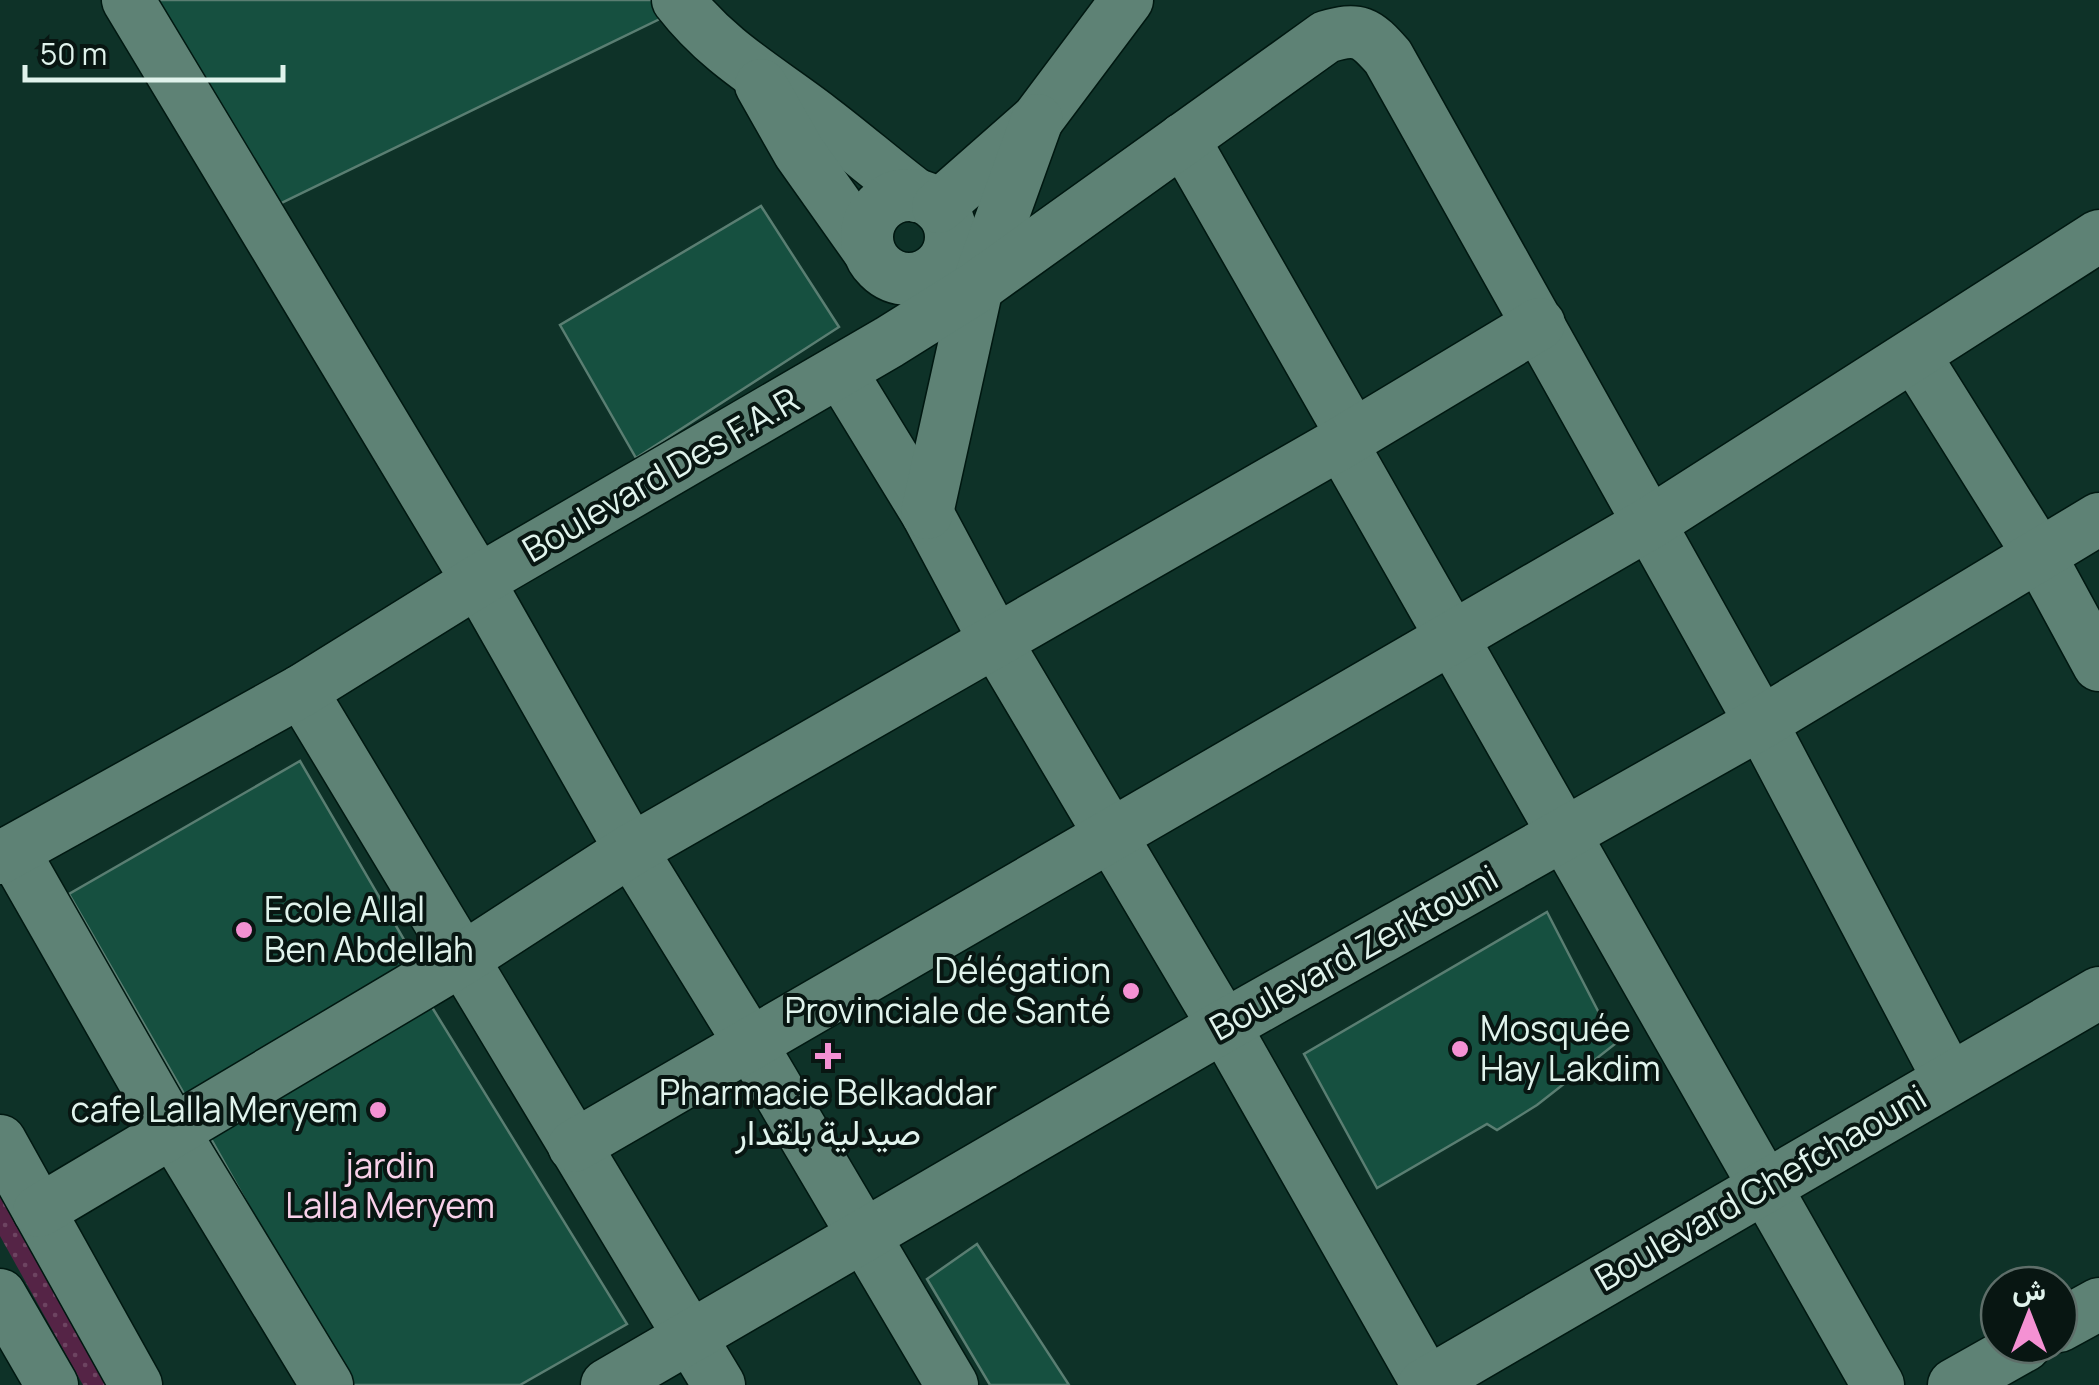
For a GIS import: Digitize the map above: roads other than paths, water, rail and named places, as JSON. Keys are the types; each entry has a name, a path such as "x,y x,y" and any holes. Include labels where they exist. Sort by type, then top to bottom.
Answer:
{"street":[{"path":"128,0 478,581 631,850 952,1385"},
{"path":"678,0 696,23 755,75 817,116 947,219 951,234 942,263 948,291 927,512"},
{"path":"948,291 1036,120 1127,0"},
{"path":"1367,15 1370,36 1388,57 1761,722 1949,1079"},
{"name":"Boulevard Des F.A.R","path":"7,855 300,691 478,581 840,371 948,291 1183,139 1326,37 1367,15"},
{"path":"755,75 799,152 874,262 886,273 948,291"},
{"path":"867,248 866,232 872,216 884,204 899,196 927,202 1036,120"},
{"path":"1183,139 1454,637 1878,1385"},
{"path":"574,1146 1650,523 2099,236"},
{"path":"39,1211 462,960 631,850 1347,439 1538,324"},
{"path":"1914,355 2038,553 2099,665"},
{"path":"840,371 927,512 996,642 1224,1026 1427,1384"},
{"name":"Boulevard Zerktouni","path":"607,1385 1224,1026 1761,722 2099,519"},
{"path":"300,691 720,1385"},
{"path":"7,855 327,1385"},
{"name":"Boulevard Chefchaouni","path":"1427,1384 2099,992"},
{"path":"0,1141 136,1385"},
{"path":"0,1295 52,1385"},
{"path":"1954,1385 1990,1365"}],"place":[{"name":"Ecole Allal Ben Abdellah","path":"244,930"},
{"name":"Délégation Provinciale de Santé","path":"1131,991"},
{"name":"Mosquée Hay Lakdim","path":"1460,1049"},
{"name":"Pharmacie Belkaddar صيدلية بلقدار","path":"828,1056"},
{"name":"cafe Lalla Meryem","path":"378,1110"}],"park label":[{"name":"jardin Lalla Meryem","path":"390,1186"}]}
